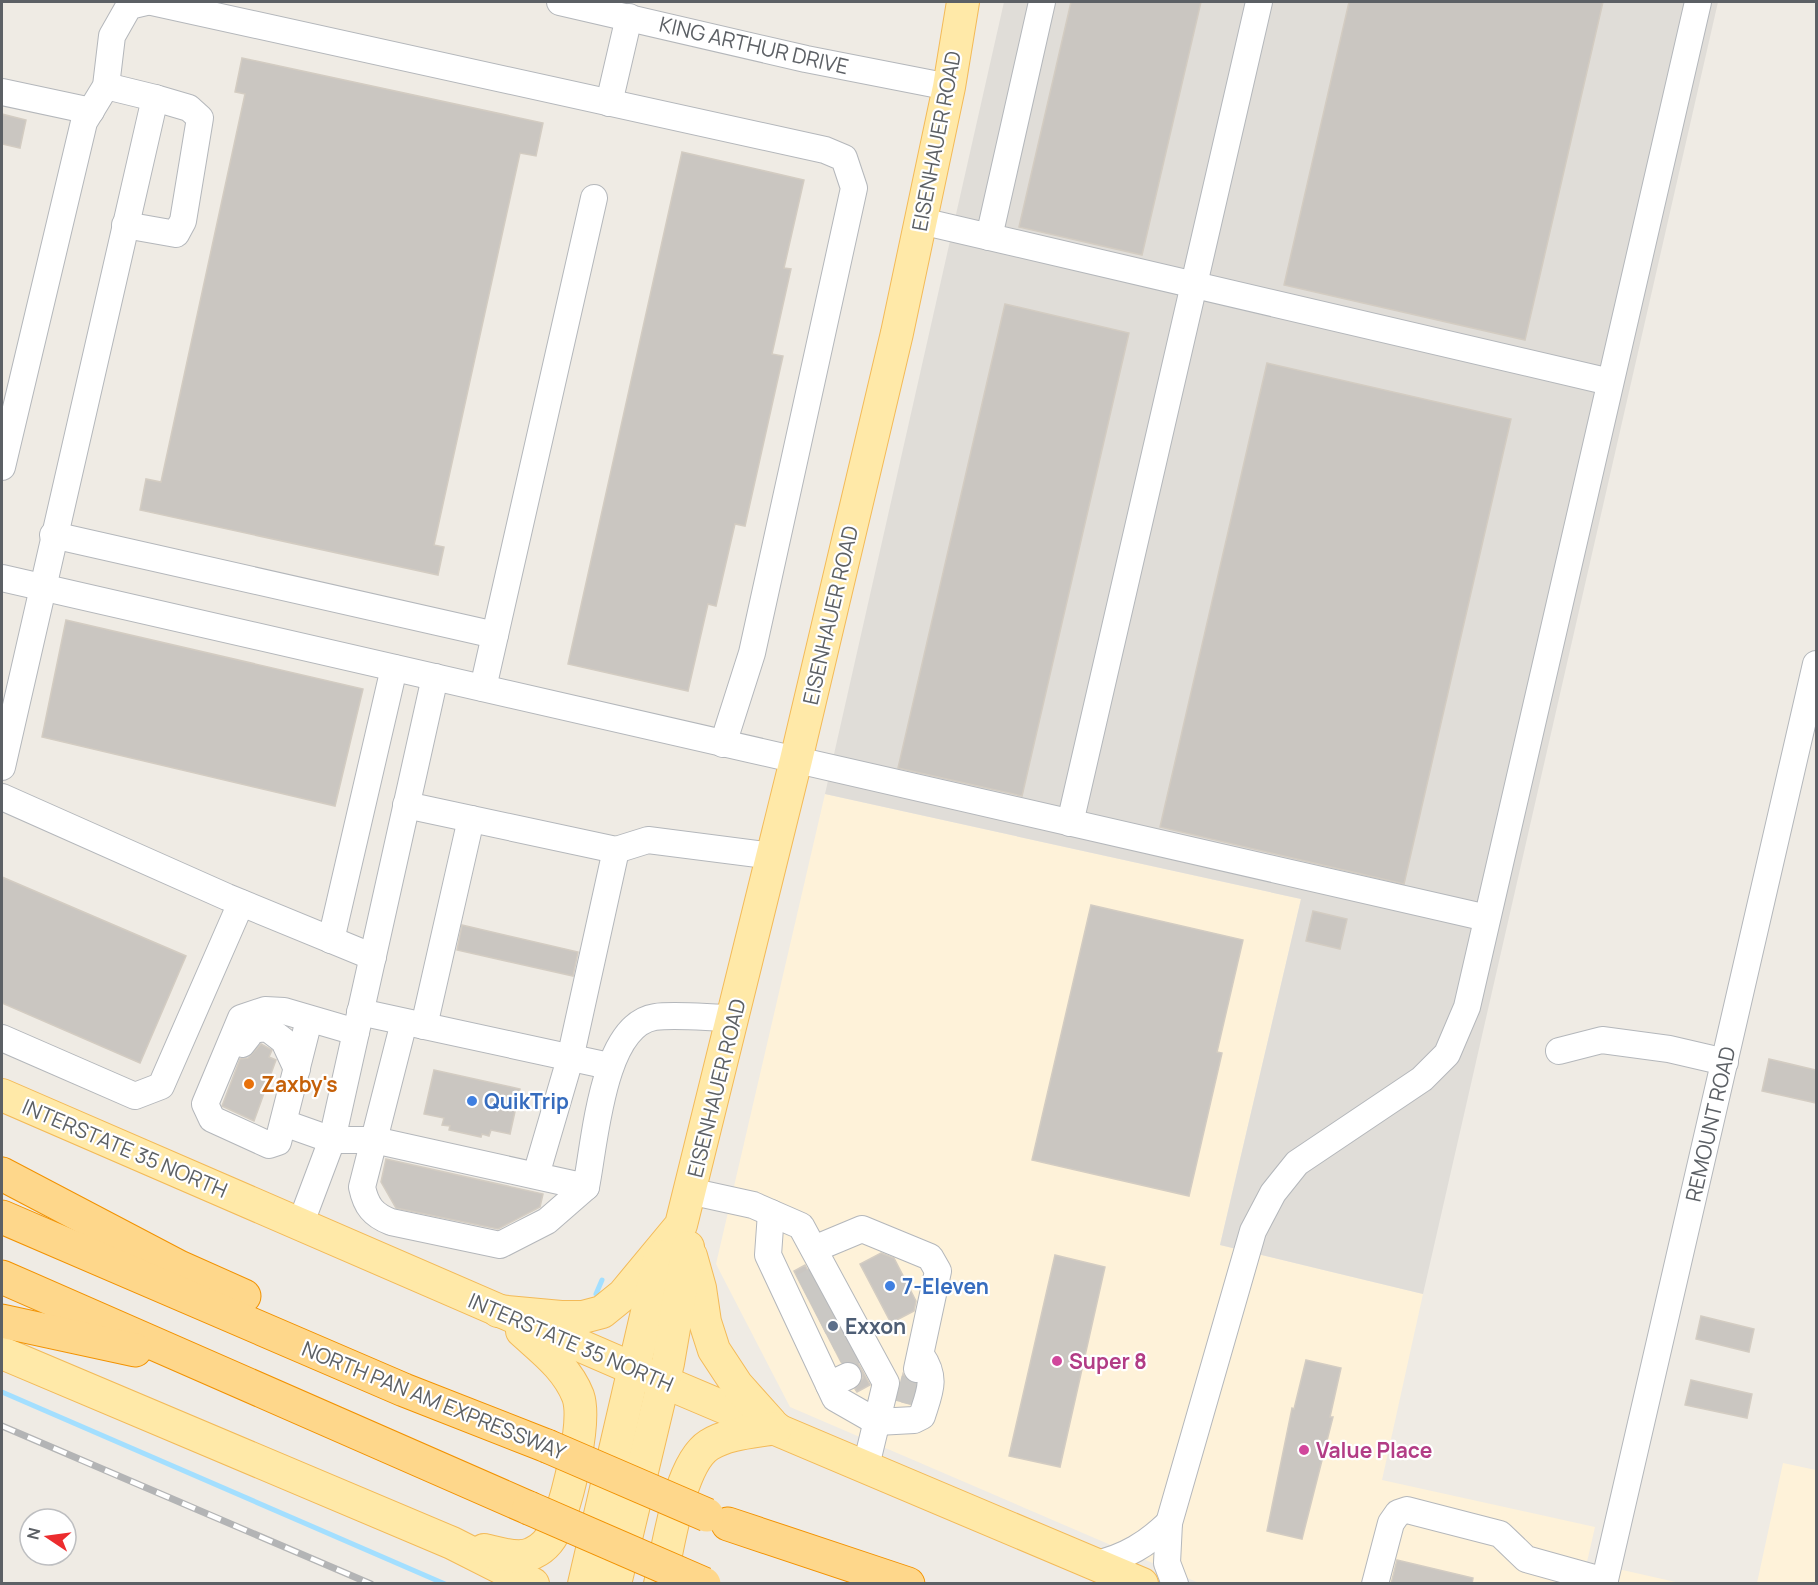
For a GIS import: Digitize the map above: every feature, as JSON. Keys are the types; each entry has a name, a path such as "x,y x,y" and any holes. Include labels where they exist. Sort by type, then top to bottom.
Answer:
{"highway":[{"path":"2,1174 179,1267 377,1354 537,1442"},
{"name":"NORTH PAN AM EXPRESSWAY","path":"2,1217 404,1390 537,1442 865,1584"},
{"path":"2,1277 704,1584"},
{"path":"2,1321 203,1365"},
{"path":"718,1519 908,1584"}],"main road":[{"name":"EISENHAUER ROAD","path":"584,1584 633,1369 677,1240 734,1018 796,760 897,333 949,87 963,2"},
{"name":"INTERSTATE 35 NORTH","path":"2,1095 633,1369 1142,1584"},
{"name":"EISENHAUER ROAD","path":"615,1584 664,1382 677,1240"},
{"path":"498,1311 561,1317 583,1317 602,1312 623,1295 677,1240 700,1288 705,1322 714,1350 737,1385 776,1428"},
{"path":"452,1544 515,1557 531,1554 546,1544 558,1522 580,1434 581,1414 570,1379 557,1362 498,1311"},
{"path":"2,1353 452,1544 533,1584"},
{"path":"660,1584 686,1477 695,1456 709,1444 732,1436 776,1428"},
{"path":"452,1544 512,1584"}],"street":[{"path":"2,467 84,122 106,87 112,36 129,6 146,2"},
{"path":"152,2 825,150 844,158 854,188 752,653 723,744"},
{"name":"KING ARTHUR DRIVE","path":"560,2 806,58 949,87"},
{"path":"989,237 1042,2"},
{"path":"1070,822 1259,2"},
{"path":"1174,1584 1167,1563 1168,1523 1253,1232 1273,1193 1297,1163 1422,1079 1447,1054 1467,1007 1698,2"},
{"path":"609,102 628,17"},
{"path":"106,87 189,108 200,118 183,221 176,234 125,225"},
{"path":"2,92 91,111"},
{"path":"2,767 41,587 155,98"},
{"path":"483,688 594,198"},
{"path":"921,221 1610,382"},
{"path":"53,535 495,635"},
{"path":"2,580 41,587 1487,918"},
{"name":"REMOUNT ROAD","path":"1605,1582 1725,1062 1806,755 1816,664"},
{"path":"332,940 394,668"},
{"path":"300,1225 332,1140 435,677"},
{"path":"2,797 241,903 372,957"},
{"path":"406,805 616,850 648,840 773,856"},
{"path":"471,819 414,1024 374,1140 362,1186 365,1202 377,1216 391,1222 500,1245 547,1221 586,1187 609,1066 620,1044 633,1027 654,1017 734,1018"},
{"path":"536,1175 570,1059 616,850"},
{"path":"2,1038 135,1096 161,1086 241,903"},
{"path":"309,1020 278,1142 269,1145 212,1119 206,1104 241,1018 266,1010 284,1011 309,1020 414,1024 609,1066"},
{"path":"212,1119 243,1041 253,1030 267,1028 284,1041 297,1069"},
{"path":"1559,1051 1602,1040 1669,1049 1725,1062"},
{"path":"284,1123 332,1140 374,1140 586,1187"},
{"path":"689,1191 753,1205 801,1226 814,1249 831,1328 835,1398 877,1422 906,1412 922,1416 930,1389 931,1369 919,1363 938,1271 930,1257 862,1229 814,1249"},
{"path":"771,1213 768,1256 831,1328 886,1383 866,1466"},
{"path":"1375,1584 1391,1523 1398,1513 1407,1510 1500,1534 1526,1560 1605,1582"},
{"path":"1096,1564 1113,1560 1138,1549 1168,1523"}],"shaded area":[{"path":"1004,2 1718,2 1423,1294 1220,1245 1301,899 825,794"},
{"path":"825,794 1301,899 1220,1245 1423,1294 1382,1480 1595,1527 1587,1562 1680,1583 1199,1583 790,1407 716,1264"},
{"path":"1783,1463 1816,1470 1816,1583 1757,1583"}],"building":[{"path":"1071,2 1201,2 1142,255 1019,227"},
{"path":"1349,2 1603,2 1525,340 1284,285"},
{"path":"242,58 543,123 536,156 520,153 434,545 444,547 438,575 140,510 146,479 161,482 245,94 235,92"},
{"path":"2,114 26,120 20,148 2,144"},
{"path":"682,152 804,180 784,268 791,269 772,354 783,356 745,526 735,524 716,606 708,604 688,691 568,664"},
{"path":"1005,304 1129,333 1022,796 898,768"},
{"path":"1267,363 1511,419 1404,884 1160,827"},
{"path":"66,620 363,689 335,806 42,737"},
{"path":"2,877 186,956 140,1063 2,1003"},
{"path":"1091,905 1243,940 1217,1052 1222,1053 1189,1196 1032,1160"},
{"path":"1313,911 1347,919 1340,949 1306,941"},
{"path":"462,925 578,952 573,976 457,950"},
{"name":"Zaxby's","path":"261,1044 272,1050 269,1057 276,1060 254,1121 222,1106 240,1059 248,1058"},
{"path":"1769,1059 1816,1070 1816,1103 1762,1091"},
{"name":"QuikTrip","path":"434,1070 520,1089 510,1134 491,1130 489,1136 482,1134 481,1137 449,1130 450,1126 442,1125 444,1118 424,1114"},
{"path":"386,1159 543,1194 540,1207 498,1229 396,1208 381,1182"},
{"name":"7-Eleven","path":"881,1253 894,1258 916,1301 914,1311 891,1323 860,1264"},
{"name":"Super 8","path":"1055,1255 1105,1267 1060,1467 1009,1456"},
{"name":"Exxon","path":"805,1265 870,1385 857,1392 855,1389 863,1378 861,1369 850,1361 841,1362 794,1271"},
{"path":"1701,1316 1754,1329 1749,1352 1696,1339"},
{"name":"Value Place","path":"1306,1360 1341,1368 1330,1417 1333,1417 1302,1539 1267,1531 1292,1408 1294,1409"},
{"path":"903,1374 907,1380 915,1384 910,1404 902,1402 905,1388 901,1387"},
{"path":"1691,1380 1752,1394 1747,1418 1685,1405"},
{"path":"1397,1560 1473,1578 1472,1584 1391,1584"}],"waterway":[{"path":"596,1294 602,1280"},
{"path":"2,1392 445,1584"}],"tunnel":[{"path":"802,1287 818,1279"},
{"path":"811,1304 827,1296"},
{"path":"820,1322 837,1314"},
{"path":"829,1339 845,1331"},
{"path":"839,1358 856,1350"},
{"path":"908,1404 916,1372"}],"railway":[{"path":"2,1426 371,1584"}],"place":[{"name":"Zaxby's","path":"249,1084"},
{"name":"QuikTrip","path":"472,1101"},
{"name":"7-Eleven","path":"890,1286"},
{"name":"Exxon","path":"833,1326"},
{"name":"Super 8","path":"1057,1361"},
{"name":"Value Place","path":"1304,1450"}]}
